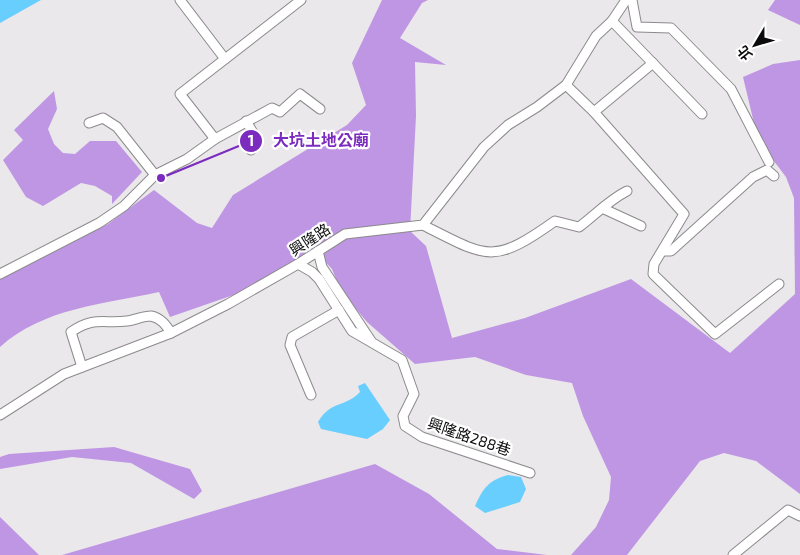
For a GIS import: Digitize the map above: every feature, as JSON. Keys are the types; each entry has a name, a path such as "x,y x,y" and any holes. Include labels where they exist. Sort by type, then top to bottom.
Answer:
{"street":[{"path":"180,0 225,58"},
{"path":"215,139 180,94 301,0"},
{"path":"626,0 612,21 596,36 566,85 537,107 508,124 484,147 423,225 470,249 491,254 510,249 555,221 578,227 604,208 612,198 628,191"},
{"path":"632,0 637,27 671,28 731,89 769,162"},
{"path":"612,21 702,114"},
{"path":"594,112 653,63"},
{"path":"566,85 594,112 684,214 654,264 653,274 715,334 779,284"},
{"path":"0,274 99,223 124,206 155,175 187,159 215,139 272,108 280,112 300,94 320,109"},
{"path":"89,123 103,118 117,127 155,175"},
{"path":"246,122 255,136 251,150"},
{"path":"663,251 672,251 753,177 767,170 774,176"},
{"path":"604,208 641,226"},
{"name":"興隆路","path":"0,414 64,374 171,333 298,264 345,234 423,225"},
{"path":"318,251 322,267 371,341"},
{"name":"興隆路288巷","path":"298,264 312,272 319,279 352,331 402,360 414,394 404,416 405,426 422,436 530,473"},
{"path":"311,395 290,345 292,337 339,310"},
{"path":"82,367 71,332 84,323 105,320 126,322 150,316 164,322 171,333"},
{"path":"733,555 788,510 800,516"}],"shaded area":[{"path":"382,0 428,0 422,3 400,38 446,65 415,62 416,116 410,231 426,246 452,338 525,318 631,279 730,353 795,294 794,198 786,177 758,140 743,77 773,64 800,60 800,494 756,461 724,453 700,461 627,555 571,555 596,527 609,500 611,477 583,416 572,383 526,375 475,357 415,364 367,322 341,291 332,269 314,250 242,292 170,317 159,292 75,309 35,324 17,334 0,347 0,276 108,224 154,190 197,223 212,228 233,195 347,125 366,105 352,63"},
{"path":"775,0 800,0 800,25 768,10"},
{"path":"54,91 57,109 48,129 54,144 63,153 75,154 90,141 116,141 142,172 112,204 112,196 95,186 81,183 43,206 26,197 3,160 23,140 14,130"},
{"path":"114,447 190,469 202,491 194,499 131,463 72,457 0,469 0,457 9,454"},
{"path":"375,464 429,494 497,549 547,555 62,555"},
{"path":"0,517 39,555 0,555"}],"water":[{"path":"0,0 41,0 0,23"},
{"path":"365,383 390,420 383,429 367,439 321,429 318,422 323,415 333,407 354,397 360,392 358,386"},
{"path":"508,475 521,477 526,489 520,502 485,513 475,506 481,494 491,482"}],"place":[{"name":"大坑土地公廟","path":"161,178"}]}
